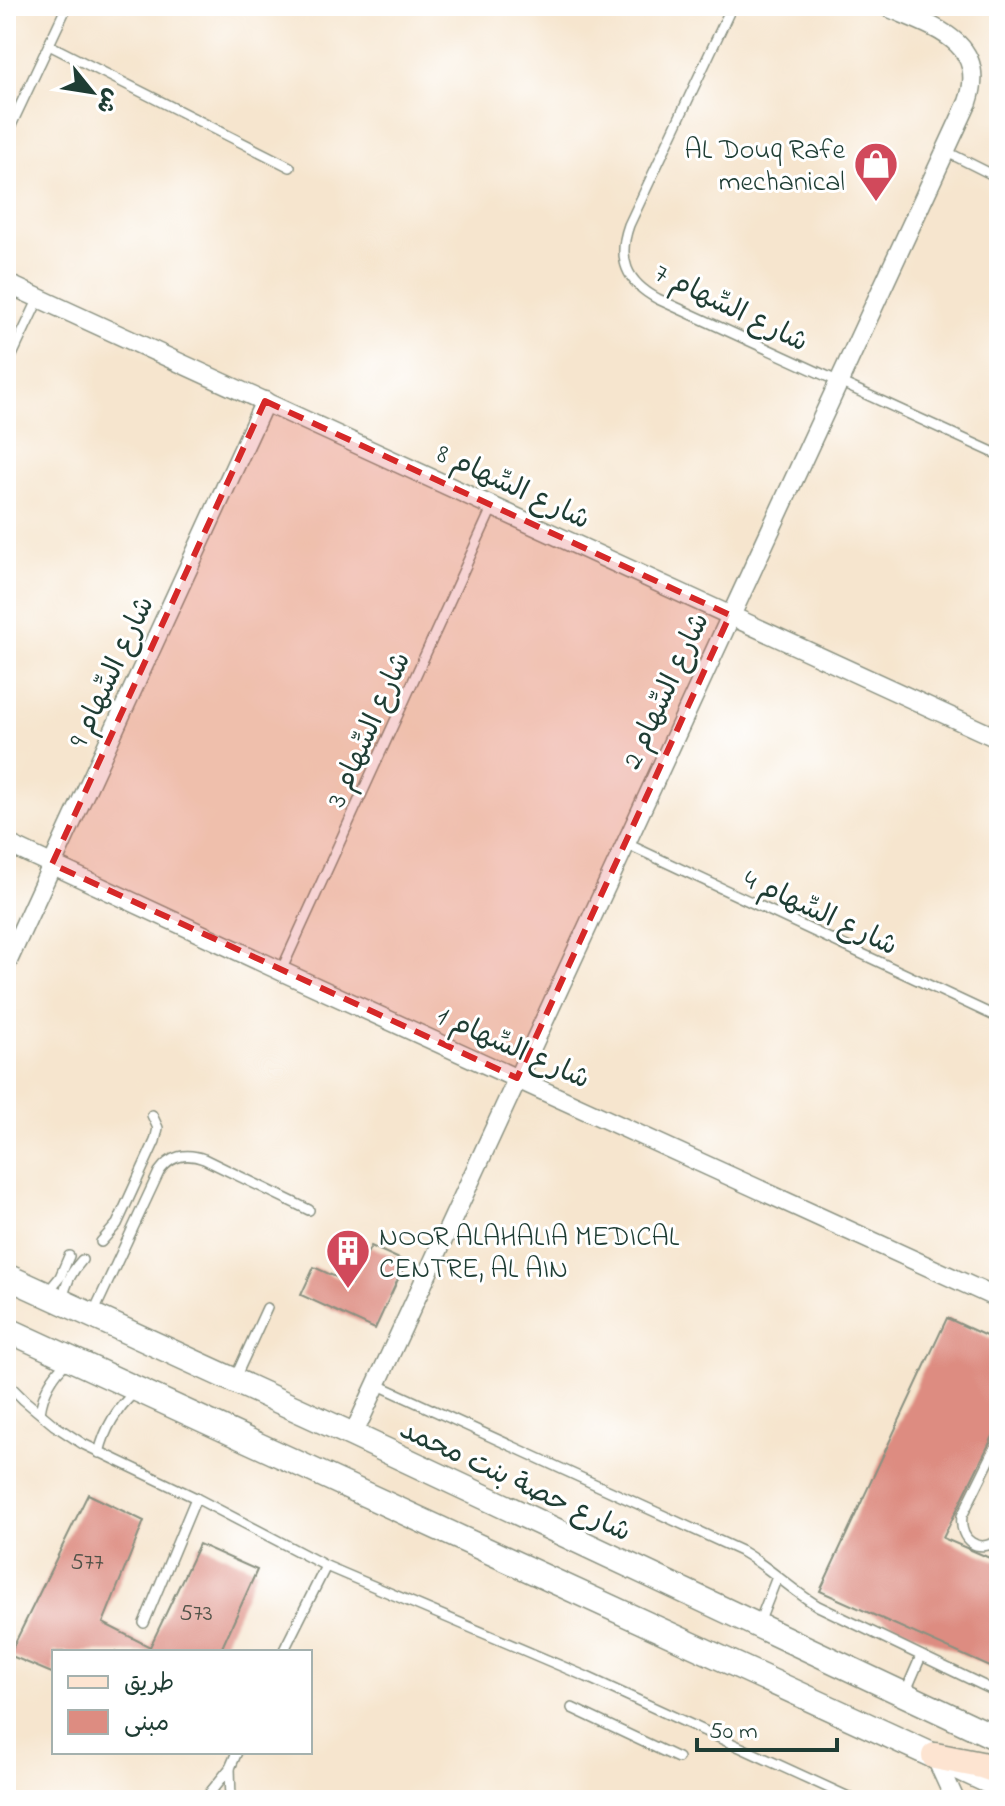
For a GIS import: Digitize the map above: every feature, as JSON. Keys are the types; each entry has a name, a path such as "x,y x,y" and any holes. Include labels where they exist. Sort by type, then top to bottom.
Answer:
{"main road":[{"path":"935,1756 999,1771"}],"street":[{"name":"شارع السِّهام 2","path":"353,1435 972,91 973,78 966,54 959,44 950,36 885,6"},
{"name":"شارع السِّهام 8","path":"6,283 999,739"},
{"name":"شارع السِّهام 9","path":"6,965 265,401"},
{"name":"شارع السِّهام 1","path":"6,843 999,1299"},
{"name":"شارع حصة بنت محمد","path":"6,1276 353,1435 999,1739"},
{"path":"6,1329 999,1786"},
{"path":"935,1756 955,1800"}],"lane":[{"path":"6,136 67,6"},
{"name":"شارع السِّهام 7","path":"732,6 629,225 623,249 629,274 645,292 999,455"},
{"path":"49,45 290,167"},
{"path":"945,151 999,178"},
{"path":"6,368 39,298"},
{"name":"شارع السِّهام 3","path":"281,971 493,506"},
{"name":"شارع السِّهام 4","path":"625,843 999,1018"},
{"path":"101,1242 117,1224 155,1141 158,1128 152,1115"},
{"path":"92,1316 159,1172 175,1157 190,1155 204,1159 309,1210"},
{"path":"54,1298 69,1256"},
{"path":"54,1298 82,1260"},
{"path":"234,1381 267,1308"},
{"path":"40,1413 46,1388 70,1359"},
{"path":"6,1382 68,1435 99,1453 196,1498 326,1566 587,1677 855,1800"},
{"path":"376,1384 741,1551 818,1606 999,1693"},
{"path":"99,1453 112,1418 138,1389"},
{"path":"999,1441 961,1523 965,1536 975,1544 989,1546 999,1540"},
{"path":"144,1623 196,1498"},
{"path":"284,1650 326,1566"},
{"path":"758,1626 777,1577"},
{"path":"904,1694 921,1656"},
{"path":"572,1708 678,1758"},
{"path":"204,1800 230,1768 236,1754"},
{"path":"230,1768 231,1800"}],"highlighted area":[{"path":"265,401 730,615 517,1078 52,864"}],"building":[{"name":"NOOR ALAHALIA MEDICAL CENTRE, AL AIN","path":"371,1246 406,1262 375,1329 301,1295 314,1267 351,1284"},
{"path":"947,1318 999,1342 999,1424 943,1538 999,1562 999,1671 820,1591"},
{"path":"88,1494 144,1521 103,1623 150,1647 199,1544 257,1570 221,1650 52,1650 52,1673 9,1655"}],"place":[{"name":"AL Douq Rafe mechanical","path":"876,203"},
{"name":"NOOR ALAHALIA MEDICAL CENTRE, AL AIN","path":"348,1290"}]}
